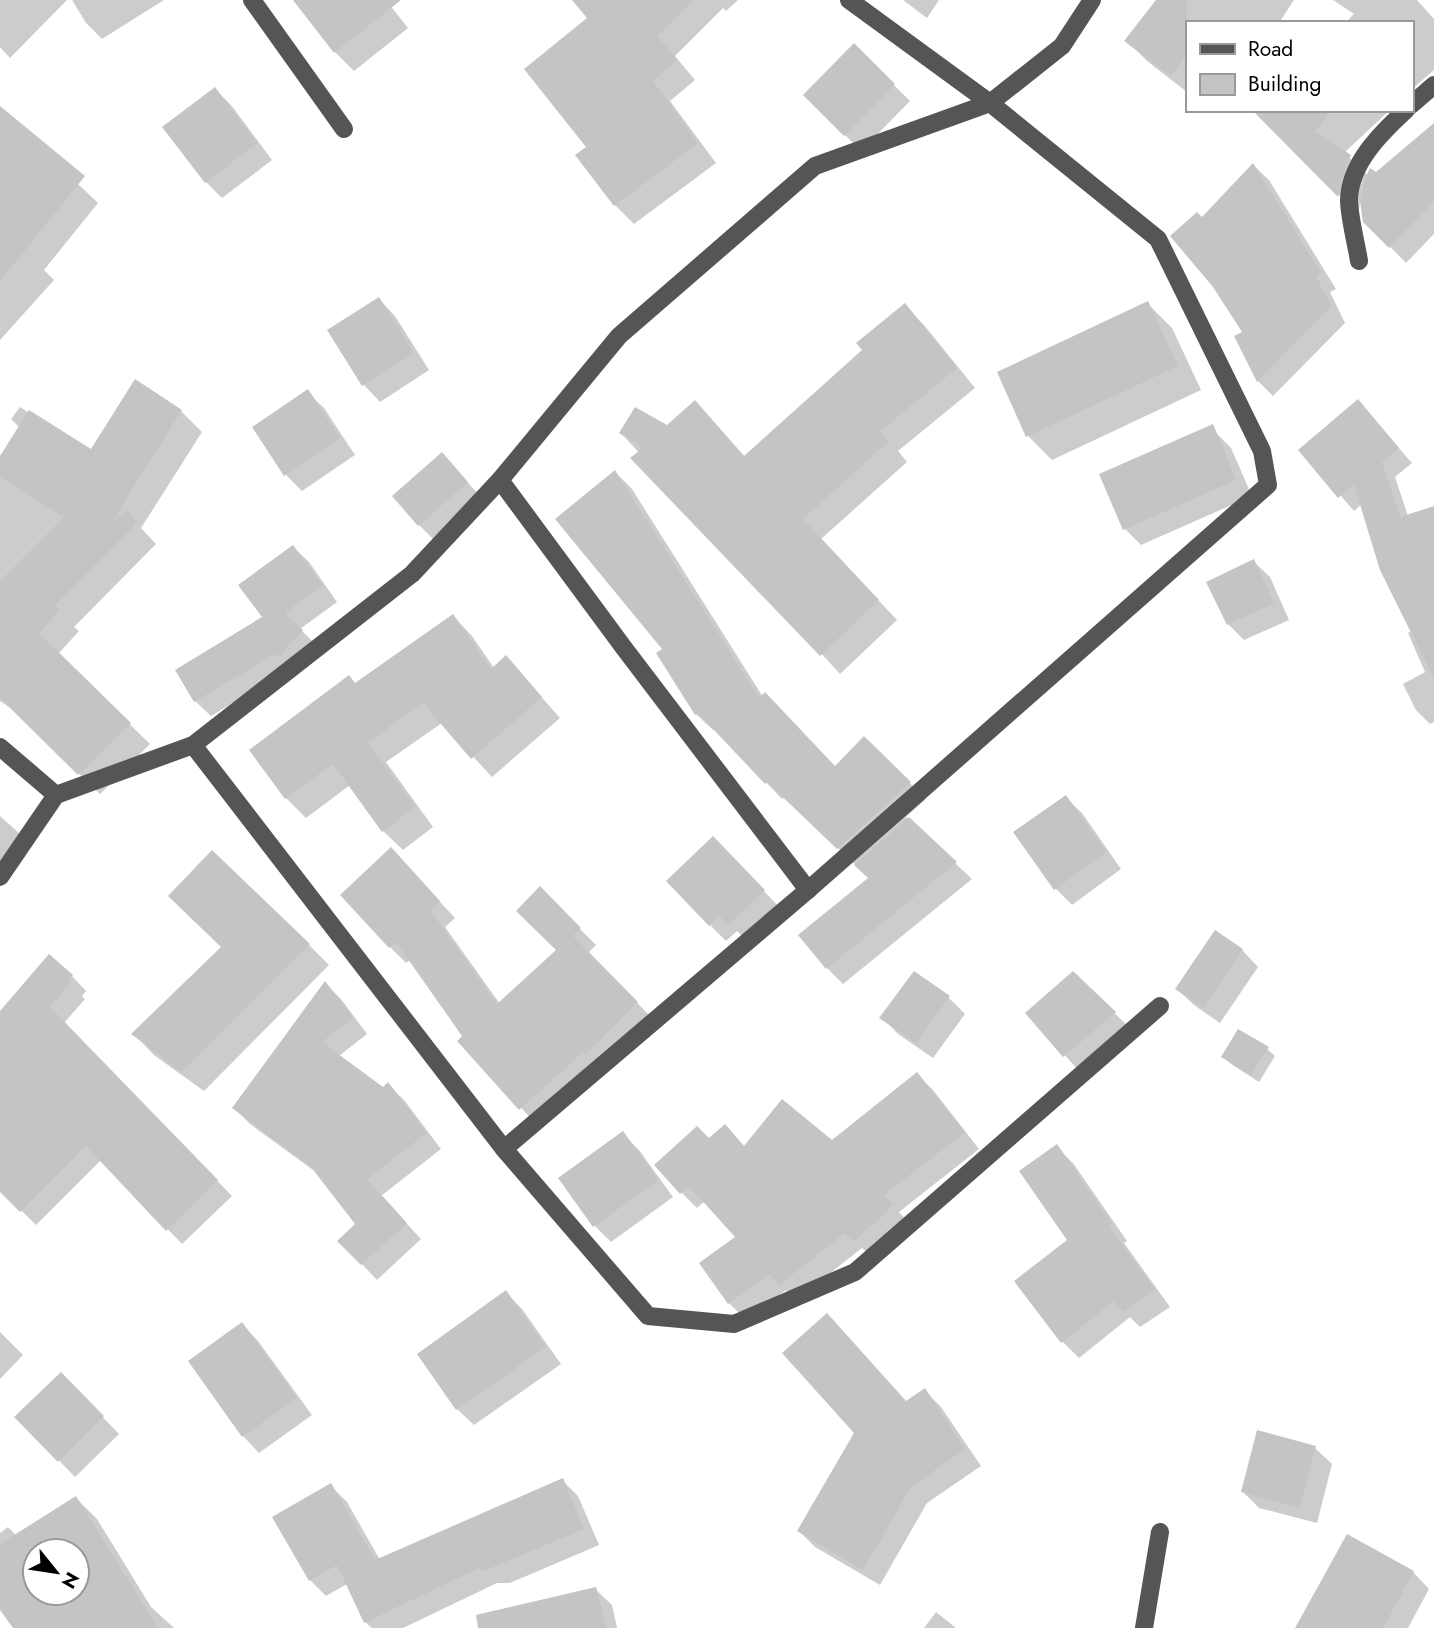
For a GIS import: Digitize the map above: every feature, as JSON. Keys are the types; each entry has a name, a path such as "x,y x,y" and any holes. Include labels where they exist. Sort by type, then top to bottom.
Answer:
{"street":[{"path":"252,0 344,130"},
{"path":"504,1149 808,890 1268,485 1262,452 1158,239 990,103 849,0"},
{"path":"0,877 56,795 193,745 412,574 500,480 619,336 815,166 990,103 1062,46 1091,0"},
{"path":"1413,103 1434,85"},
{"path":"1359,261 1349,200 1357,170 1379,134 1404,112"},
{"path":"500,480 808,890"},
{"path":"193,745 504,1149 648,1316 734,1324 855,1272 1160,1006"},
{"path":"0,747 56,795"},
{"path":"1144,1628 1160,1532"}],"building":[{"path":"293,0 401,0 334,53"},
{"path":"572,0 694,0 657,36 677,60 653,81 698,143 614,206 575,155 586,147 524,69 587,18"},
{"path":"1156,0 1187,0 1186,56 1171,76 1124,41"},
{"path":"854,43 895,84 844,136 803,95"},
{"path":"215,87 257,143 205,183 162,127"},
{"path":"0,106 85,176 0,281"},
{"path":"1254,112 1330,112 1315,132 1351,155 1338,197"},
{"path":"1434,123 1434,201 1389,248 1363,222 1360,201 1365,179 1370,168 1376,172"},
{"path":"1253,163 1321,273 1316,276 1331,306 1257,382 1234,336 1242,332 1213,287 1170,236 1197,212 1202,217"},
{"path":"379,297 414,353 362,386 327,330"},
{"path":"1148,301 1178,366 1026,437 997,372"},
{"path":"905,303 957,368 880,431 889,441 803,519 879,600 820,656 630,458 643,448 619,433 635,407 667,425 695,400 744,456 862,350 856,343"},
{"path":"135,379 182,410 113,520 127,511 137,523 55,605 60,610 39,633 131,723 78,775 0,698 0,581 64,517 0,477 0,456 29,410 91,449"},
{"path":"308,389 340,438 284,476 252,427"},
{"path":"1358,399 1399,448 1382,462 1400,517 1434,506 1434,679 1380,570 1354,485 1338,498 1298,450"},
{"path":"1213,424 1236,480 1123,530 1099,474"},
{"path":"442,452 468,482 418,526 392,496"},
{"path":"615,470 759,698 765,692 835,766 864,736 911,782 837,849 767,782 765,784 698,713 695,715 656,653 662,649 555,519"},
{"path":"293,545 323,586 285,613 303,630 279,657 275,654 194,702 175,670 262,617 238,585"},
{"path":"1254,559 1274,603 1227,625 1206,582"},
{"path":"453,614 491,669 506,655 542,697 471,759 423,703 368,742 415,807 382,832 333,764 285,799 249,750 349,675 355,683"},
{"path":"1066,795 1106,852 1054,890 1013,832"},
{"path":"909,817 957,862 826,969 798,935 868,878 854,865"},
{"path":"713,836 765,890 729,925 719,916 709,926 666,881"},
{"path":"391,847 440,901 430,910 497,1004 556,950 516,911 540,886 581,928 573,936 638,1002 584,1055 582,1053 519,1110 457,1041 462,1036 396,942 389,948 340,895"},
{"path":"212,850 310,944 182,1072 131,1034 221,947 168,896"},
{"path":"1215,930 1243,949 1203,1008 1175,989"},
{"path":"49,954 73,975 68,980 71,982 50,1007 218,1180 166,1231 86,1146 20,1212 0,1192 0,1011"},
{"path":"914,971 950,996 916,1043 879,1018"},
{"path":"1073,971 1116,1012 1063,1057 1025,1013"},
{"path":"325,981 353,1018 322,1042 383,1087 388,1082 427,1133 367,1179 407,1223 361,1265 337,1241 355,1224 311,1167 232,1108"},
{"path":"1238,1029 1269,1047 1251,1075 1221,1057"},
{"path":"917,1072 965,1132 884,1195 893,1205 854,1242 845,1233 779,1285 770,1274 728,1304 699,1263 735,1237 689,1186 680,1194 654,1165 697,1126 709,1138 725,1124 744,1146 782,1099 832,1140"},
{"path":"623,1131 658,1180 593,1227 558,1178"},
{"path":"1057,1144 1112,1224 1109,1226 1155,1290 1123,1312 1114,1301 1061,1343 1014,1281 1067,1240 1019,1171"},
{"path":"506,1290 546,1347 456,1410 417,1354"},
{"path":"827,1313 906,1401 925,1388 965,1449 911,1487 863,1570 797,1531 854,1433 782,1353"},
{"path":"242,1322 297,1398 242,1437 188,1361"},
{"path":"61,1372 104,1416 58,1462 14,1417"},
{"path":"1257,1430 1316,1446 1300,1508 1241,1492"},
{"path":"563,1478 584,1529 481,1572 479,1568 364,1623 337,1565 309,1581 272,1517 331,1483 375,1560"},
{"path":"76,1496 158,1628 13,1628 0,1610 0,1544"},
{"path":"1347,1534 1414,1571 1383,1628 1295,1628"},
{"path":"596,1587 606,1628 478,1628 476,1615"}]}
